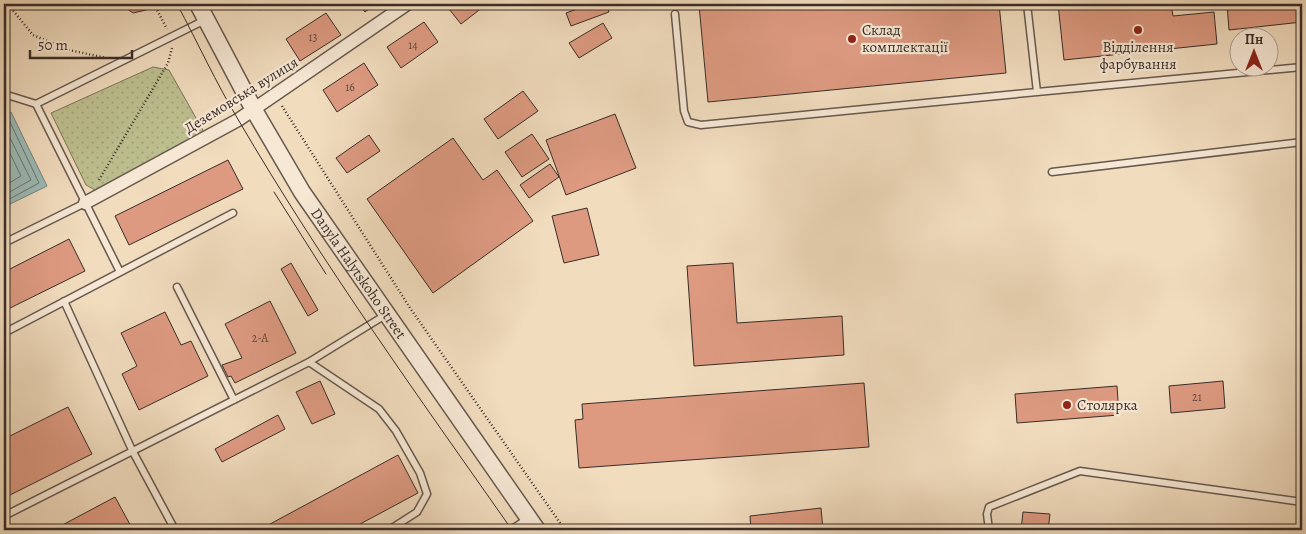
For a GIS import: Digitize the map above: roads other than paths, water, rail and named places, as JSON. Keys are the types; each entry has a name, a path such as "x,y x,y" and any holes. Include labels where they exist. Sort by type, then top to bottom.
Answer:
{"street":[{"name":"Danyla Halytskoho Street","path":"198,4 254,110 302,192 532,524"},
{"name":"Деземовська вулиця","path":"85,203 254,110 407,4"}],"lane":[{"path":"1027,4 1037,92"},
{"path":"675,14 684,111 688,122 701,125 1302,67"},
{"path":"4,94 36,104 206,20"},
{"path":"36,104 120,272"},
{"path":"1052,172 1302,142"},
{"path":"4,243 85,203"},
{"path":"4,333 233,213"},
{"path":"177,287 234,400"},
{"path":"64,300 132,450 176,530"},
{"path":"4,516 309,362 387,314"},
{"path":"309,362 379,409 396,431 420,473 427,494 417,512 388,530"},
{"path":"989,530 987,514 989,507 1080,471 1302,502"},
{"path":"511,530 532,524"}],"water":[{"path":"11,112 47,186 4,207 4,115"}],"tram line":[{"path":"177,4 231,107 303,226 441,430 512,530"},
{"path":"274,192 326,274"}],"place":[{"name":"Відділення фарбування","path":"1138,30"},
{"name":"Склад комплектації","path":"852,39"},
{"name":"Столярка","path":"1067,405"}]}
